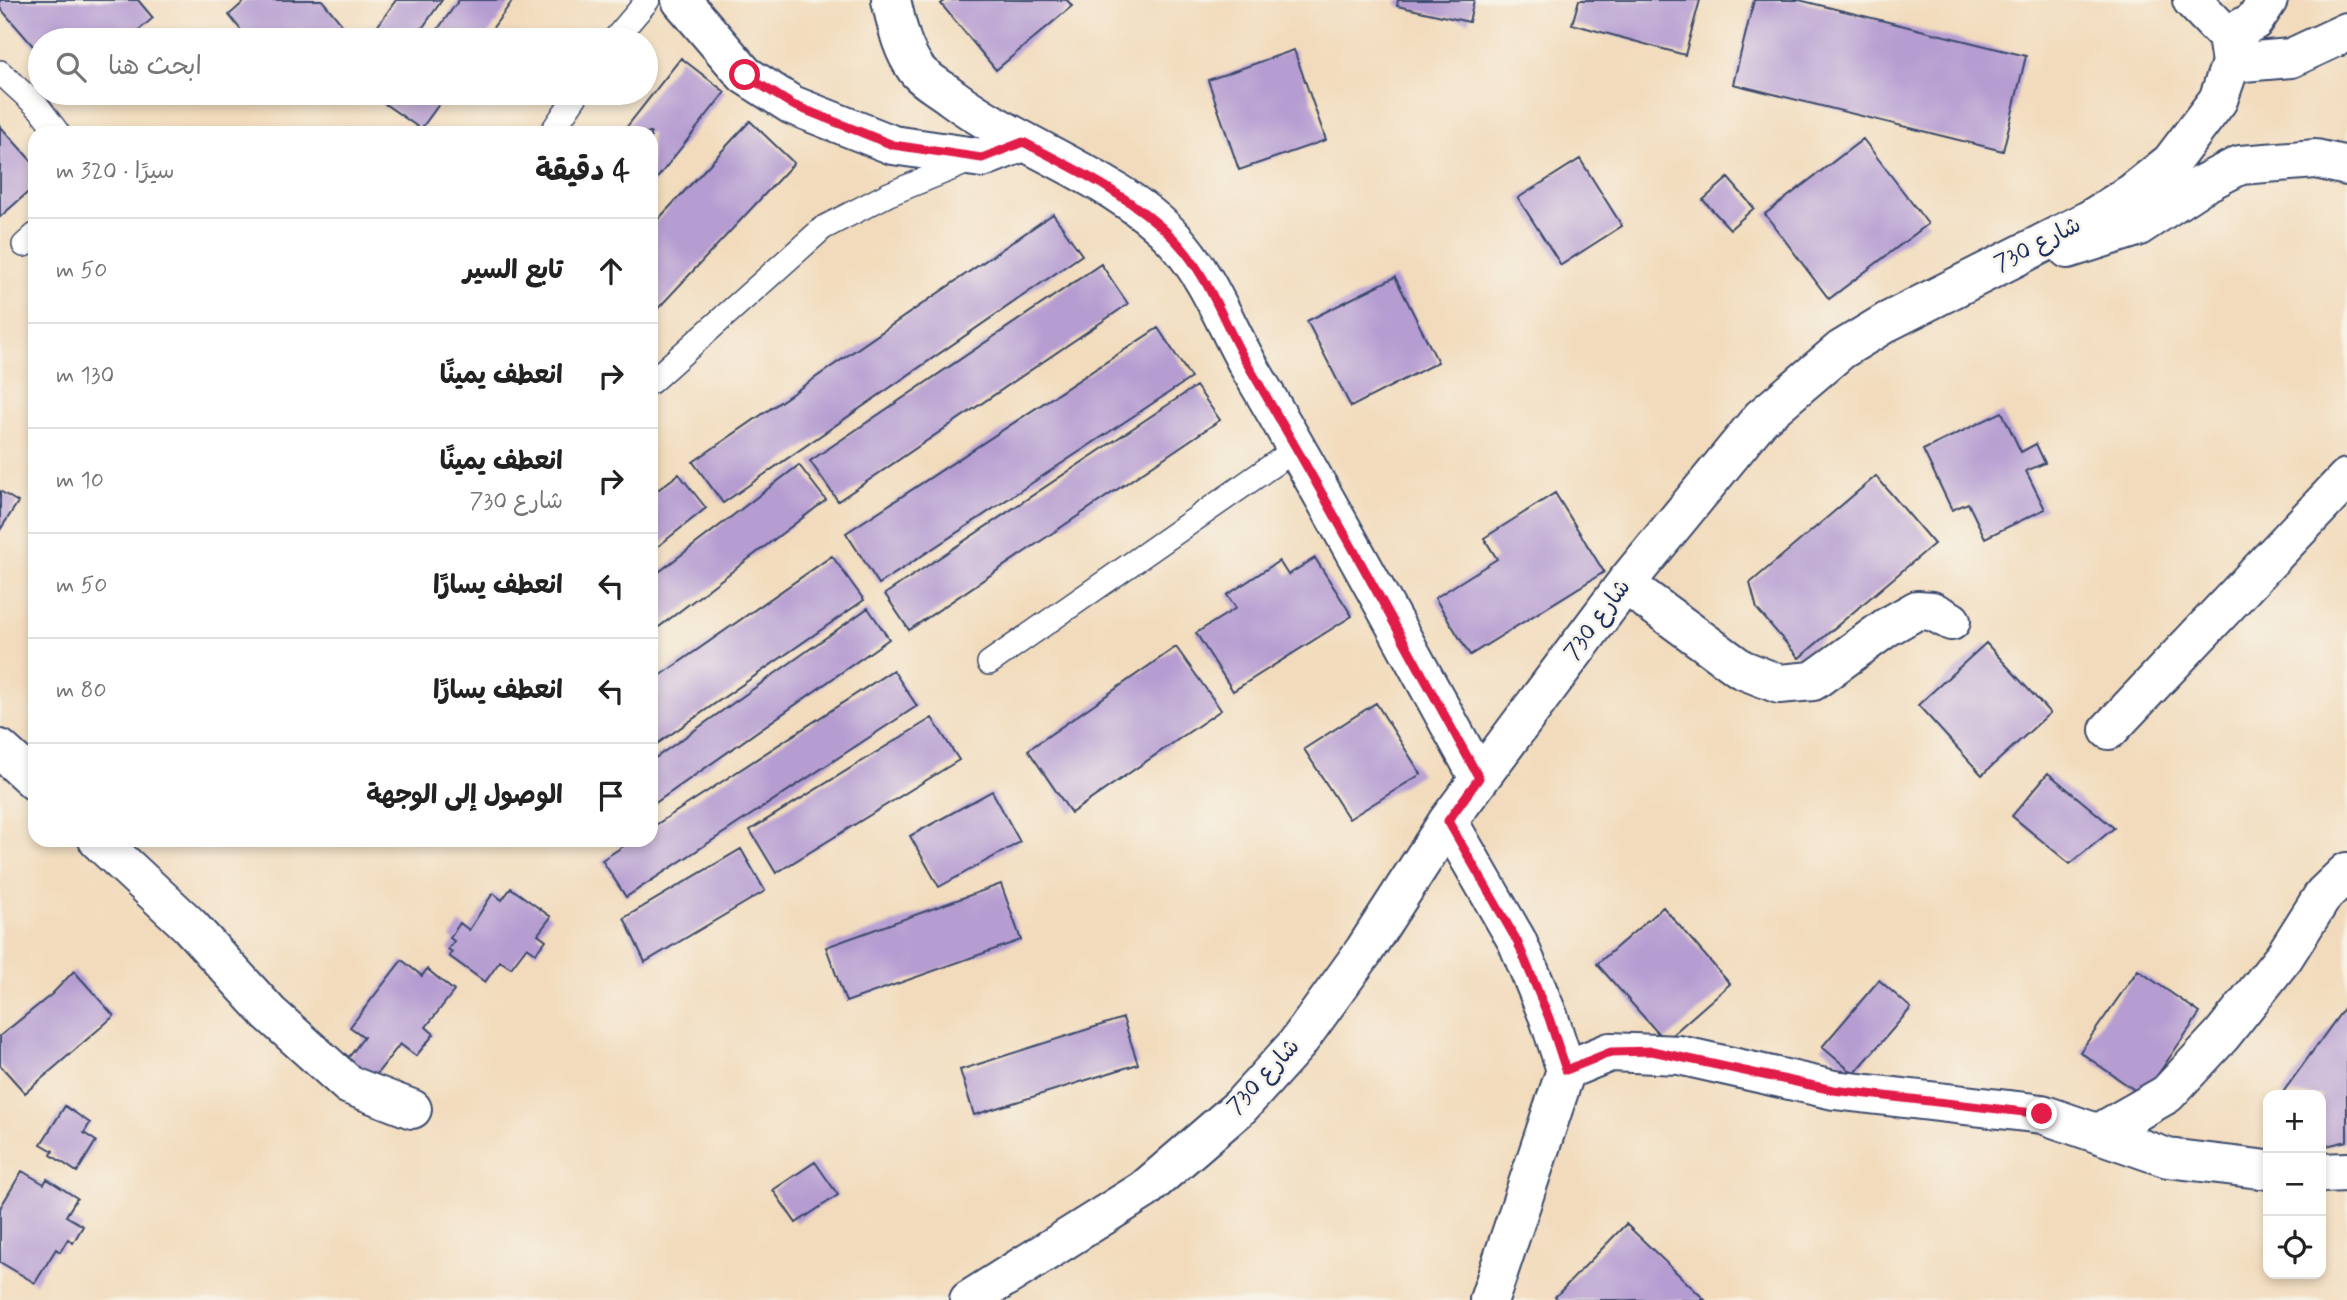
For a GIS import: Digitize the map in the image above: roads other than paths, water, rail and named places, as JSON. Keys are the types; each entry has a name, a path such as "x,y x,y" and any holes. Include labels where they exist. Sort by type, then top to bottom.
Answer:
{"street":[{"path":"681,0 745,75 793,105 893,145 978,157 1023,142"},
{"path":"891,0 901,44 918,71 972,112 1100,184 1136,208 1175,240 1208,287 1246,362 1297,448 1479,778"},
{"path":"2192,0 2229,49 2291,58 2347,32"},
{"path":"2229,49 2254,21 2268,0"},
{"name":"شارع 730","path":"969,1300 1144,1190 1240,1107 1296,1045 1364,951 1479,778 1625,584 1761,418 1841,350 1886,322 2089,220 2132,193 2171,162 2218,100 2229,49"},
{"path":"1966,281 2137,227 2201,185 2240,164 2316,159 2347,166"},
{"path":"2109,730 2347,478"},
{"path":"1625,584 1741,669 1779,684 1814,681 1887,626 1917,610 1932,611 1951,621"},
{"path":"0,749 28,775"},
{"path":"1448,821 1517,941 1549,1018 1566,1070 1489,1300"},
{"path":"105,847 189,925 269,1013 349,1085 412,1109"},
{"path":"2099,1133 2167,1094 2261,987 2284,957 2324,894 2347,872"},
{"path":"1566,1070 1611,1052 1666,1053 1833,1090 2042,1114 2168,1158 2263,1169"},
{"path":"2326,1173 2347,1172"}],"lane":[{"path":"624,28 648,0"},
{"path":"0,72 28,98"},
{"path":"36,105 53,126"},
{"path":"556,126 570,105"},
{"path":"658,376 823,228 889,194 978,157"},
{"path":"989,663 1297,448"}]}
